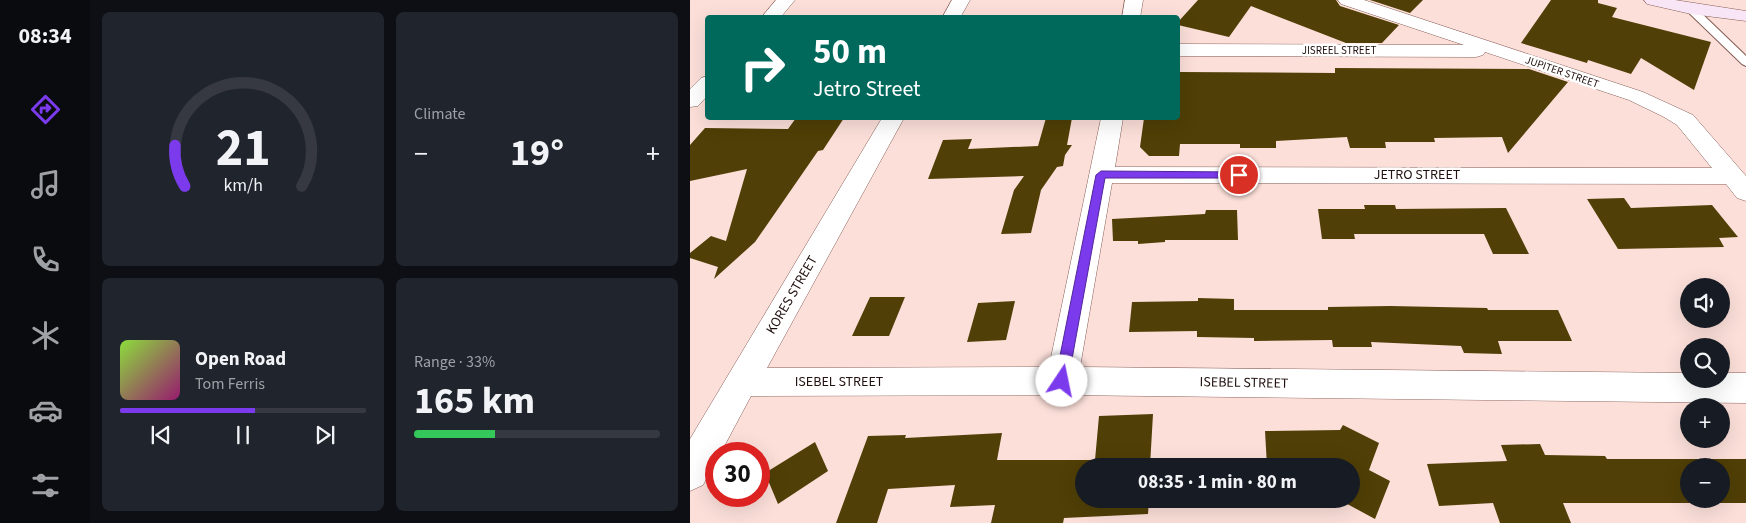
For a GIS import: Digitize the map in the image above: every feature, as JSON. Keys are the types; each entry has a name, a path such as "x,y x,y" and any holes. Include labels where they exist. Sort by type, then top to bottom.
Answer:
{"main road":[{"path":"1653,0 1691,9 1746,16"}],"street":[{"path":"773,15 786,0"},
{"path":"953,15 961,0"},
{"path":"1132,15 1134,0"},
{"name":"JUPITER STREET","path":"1347,0 1636,96 1672,112 1685,120 1740,184"},
{"name":"JISREEL STREET","path":"1180,50 1501,51"},
{"path":"690,100 705,85"},
{"name":"KORES STREET","path":"690,473 893,120"},
{"path":"1062,381 1112,120"},
{"name":"JETRO STREET","path":"1101,175 1740,184"},
{"name":"ISEBEL STREET","path":"742,382 1062,381 1746,388"}],"lane":[{"path":"1691,9 1746,62"}],"building":[{"path":"1198,0 1336,0 1340,6 1399,25 1382,43 1346,43 1251,6 1229,37 1180,25 1180,20"},
{"path":"1370,0 1423,0 1410,13"},
{"path":"1551,0 1598,0 1598,3 1617,8 1612,17 1711,42 1694,90 1641,58 1631,74 1588,60 1587,63 1521,43"},
{"path":"1335,68 1529,69 1568,82 1508,153 1502,137 1434,138 1435,142 1385,142 1386,148 1350,148 1347,137 1276,141 1276,148 1240,148 1240,144 1180,144 1179,156 1149,156 1140,147 1144,120 1180,120 1180,72 1335,73"},
{"path":"795,120 843,120 823,150 818,151 755,242 714,279 718,267 690,258 690,253 711,236 726,241 747,169 690,181 690,145 705,128 788,129"},
{"path":"1045,120 1072,120 1067,145 1072,145 1065,155 1063,166 1057,167 1041,190 1031,233 1001,234 1014,190 1024,176 928,179 943,140 972,139 968,149 1038,146"},
{"path":"1624,198 1631,208 1712,205 1738,237 1719,238 1724,247 1618,249 1587,199"},
{"path":"1364,205 1395,205 1396,209 1506,208 1529,254 1493,254 1484,234 1354,234 1355,239 1322,239 1318,209 1365,209"},
{"path":"1206,210 1237,210 1238,240 1165,240 1165,242 1138,244 1138,241 1113,241 1112,219 1205,214"},
{"path":"870,297 905,297 889,336 852,336"},
{"path":"1198,298 1234,299 1234,310 1328,310 1328,307 1390,306 1487,308 1488,310 1558,310 1572,341 1498,341 1502,354 1464,353 1461,346 1371,342 1372,347 1333,347 1332,340 1254,341 1254,338 1197,337 1197,331 1129,332 1132,302 1198,301"},
{"path":"1015,301 1006,340 967,342 978,303"},
{"path":"1153,414 1150,458 1095,458 1099,416"},
{"path":"1343,425 1379,443 1369,470 1390,481 1375,519 1355,508 1360,508 1360,458 1267,458 1265,431 1340,430"},
{"path":"1002,433 997,460 1075,460 1075,508 1148,508 1148,514 1064,518 1063,523 991,523 995,505 950,507 955,485 888,489 877,523 836,523 868,436 906,435 905,438"},
{"path":"815,442 828,471 778,504 770,485 770,470"},
{"path":"1540,444 1545,455 1605,456 1607,459 1680,459 1680,503 1563,503 1571,523 1500,523 1493,503 1439,506 1427,464 1507,461 1501,445"},
{"path":"1730,459 1746,459 1746,503 1730,503"}],"route":[{"path":"1062,381 1101,175 1239,175"}]}
